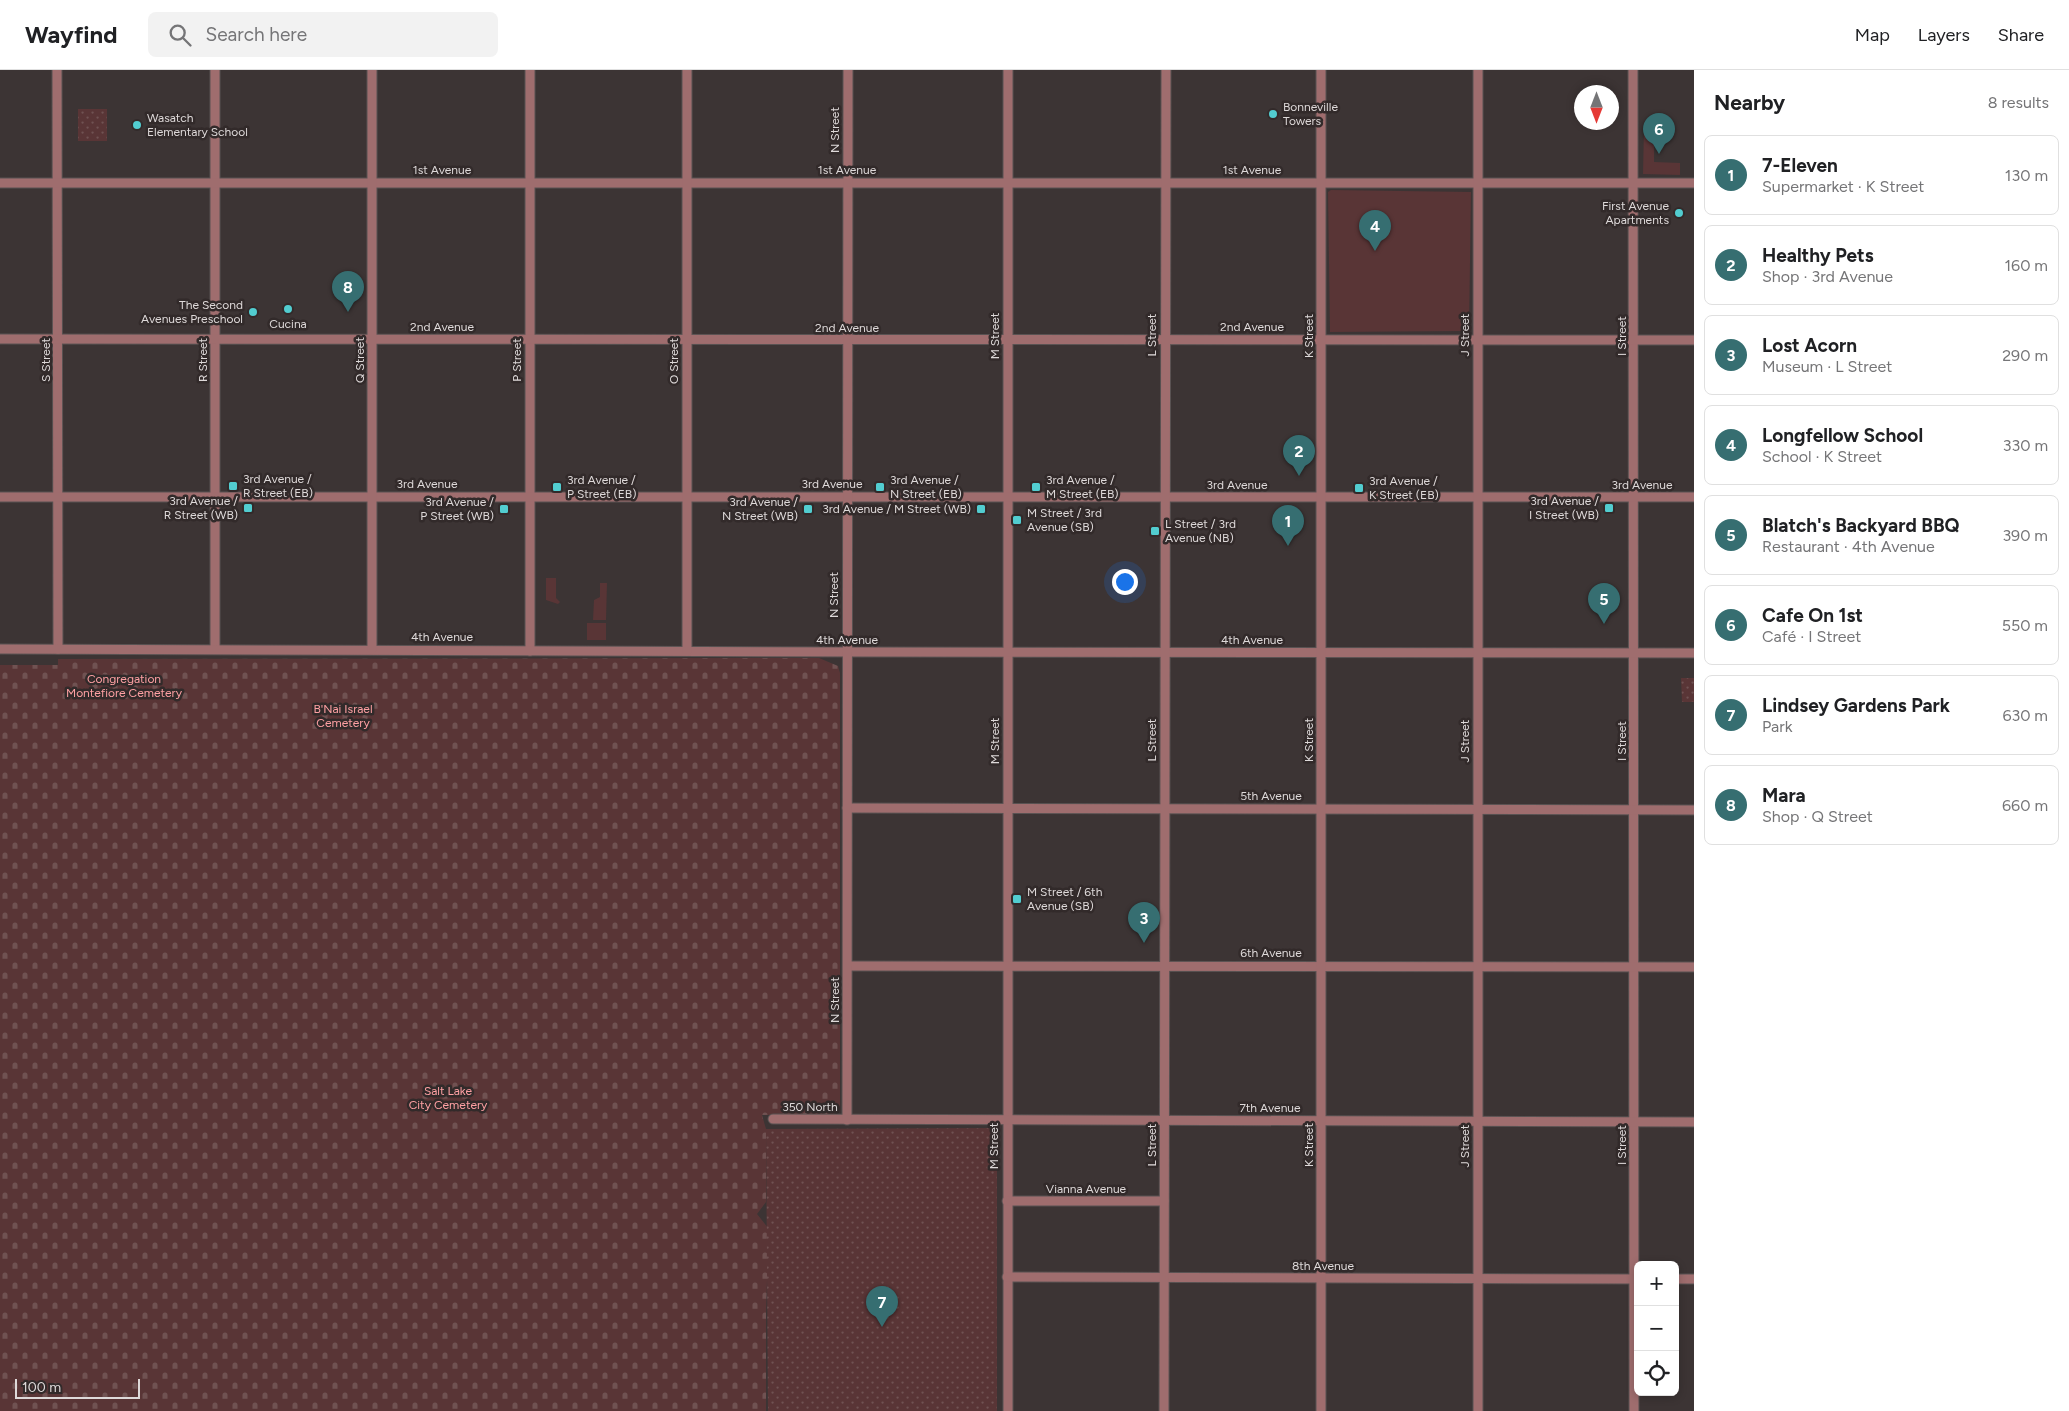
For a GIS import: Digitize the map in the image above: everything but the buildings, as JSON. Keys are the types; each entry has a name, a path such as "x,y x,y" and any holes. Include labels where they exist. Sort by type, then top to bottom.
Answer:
{"street":[{"name":"S Street","path":"58,70 58,650"},
{"name":"R Street","path":"215,70 215,650"},
{"name":"Q Street","path":"372,70 372,649"},
{"name":"P Street","path":"530,70 530,651"},
{"name":"O Street","path":"686,651 687,70"},
{"name":"N Street","path":"847,1120 848,70"},
{"name":"M Street","path":"1008,70 1008,1411"},
{"name":"L Street","path":"1164,1411 1164,340 1166,70"},
{"name":"K Street","path":"1321,70 1321,1411"},
{"name":"J Street","path":"1478,70 1478,1411"},
{"name":"I Street","path":"1633,70 1636,1261"},
{"name":"1st Avenue","path":"0,182 1694,183"},
{"name":"2nd Avenue","path":"0,339 1694,340"},
{"name":"3rd Avenue","path":"0,497 1694,497"},
{"name":"4th Avenue","path":"0,649 1694,653"},
{"name":"5th Avenue","path":"848,808 1694,810"},
{"name":"6th Avenue","path":"848,966 1694,967"},
{"name":"350 North","path":"773,1119 847,1120"},
{"name":"7th Avenue","path":"847,1120 1694,1122"},
{"name":"Vianna Avenue","path":"1007,1201 1164,1201"},
{"name":"8th Avenue","path":"1007,1277 1634,1279"},
{"path":"1679,1279 1694,1279"},
{"name":"I Street","path":"1634,1411 1636,1306"}],"green space":[{"path":"78,109 107,109 107,141 78,141"},
{"path":"1644,126 1654,126 1654,162 1680,163 1680,175 1643,174"},
{"path":"1331,190 1471,192 1469,331 1330,332 1328,192"},
{"path":"546,578 556,578 556,598 560,602 558,604 546,600"},
{"path":"600,583 607,583 606,620 593,620 594,600 600,597"},
{"path":"587,623 606,623 606,640 587,640"},
{"name":"Salt Lake City Cemetery","path":"819,658 838,666 840,673 840,1105 833,1114 762,1115 766,1129 766,1202 757,1214 772,1233 771,1269 767,1280 766,1411 0,1411 0,665 58,665 58,659"},
{"path":"1681,678 1694,678 1694,702 1682,702"},
{"path":"997,1128 997,1411 768,1411 766,1129"}],"place":[{"name":"Bonneville Towers","path":"1273,114"},
{"name":"Wasatch Elementary School","path":"137,125"},
{"name":"Cafe On 1st","path":"1659,154"},
{"name":"First Avenue Apartments","path":"1679,213"},
{"name":"Longfellow School","path":"1375,251"},
{"name":"Cucina","path":"288,309"},
{"name":"The Second Avenues Preschool","path":"253,312"},
{"name":"Mara","path":"348,312"},
{"name":"Healthy Pets","path":"1299,476"},
{"name":"3rd Avenue / R Street (EB)","path":"233,486"},
{"name":"3rd Avenue / P Street (EB)","path":"557,487"},
{"name":"3rd Avenue / N Street (EB)","path":"880,487"},
{"name":"3rd Avenue / M Street (EB)","path":"1036,487"},
{"name":"3rd Avenue / K Street (EB)","path":"1359,488"},
{"name":"3rd Avenue / R Street (WB)","path":"248,508"},
{"name":"3rd Avenue / I Street (WB)","path":"1609,508"},
{"name":"3rd Avenue / P Street (WB)","path":"504,509"},
{"name":"3rd Avenue / N Street (WB)","path":"808,509"},
{"name":"3rd Avenue / M Street (WB)","path":"981,509"},
{"name":"M Street / 3rd Avenue (SB)","path":"1017,520"},
{"name":"L Street / 3rd Avenue (NB)","path":"1155,531"},
{"name":"7-Eleven","path":"1288,546"},
{"name":"Blatch's Backyard BBQ","path":"1604,624"},
{"name":"M Street / 6th Avenue (SB)","path":"1017,899"},
{"name":"Lost Acorn","path":"1144,943"},
{"name":"Lindsey Gardens Park","path":"882,1327"}],"park label":[{"name":"Congregation Montefiore Cemetery","path":"124,686"},
{"name":"B'Nai Israel Cemetery","path":"343,716"}]}
